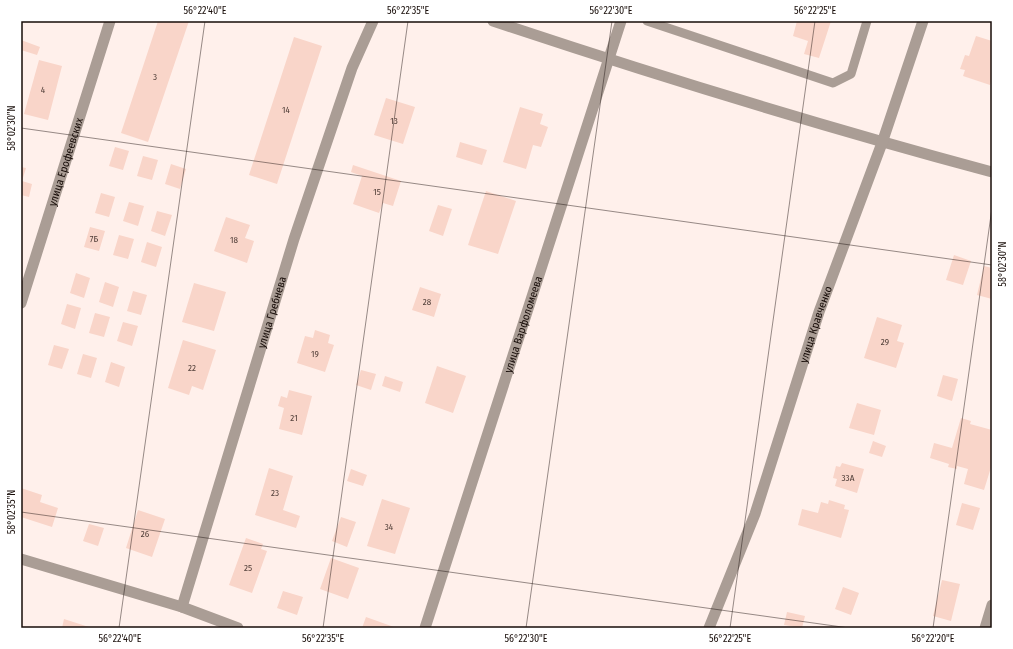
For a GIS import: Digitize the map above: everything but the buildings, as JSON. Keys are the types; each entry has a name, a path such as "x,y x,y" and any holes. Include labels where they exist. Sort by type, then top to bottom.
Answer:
{"street":[{"name":"улица Ерофеевских","path":"21,303 110,21"},
{"name":"улица Гребнева","path":"182,607 294,240 352,68 373,21"},
{"path":"493,21 608,60 882,143 992,172"},
{"name":"улица Варфоломеева","path":"425,628 621,21"},
{"name":"улица Кравченко","path":"709,628 755,514 819,312 882,143 922,21"},
{"path":"21,559 182,607 238,628"},
{"path":"985,628 992,605"}],"lane":[{"path":"647,21 833,83 851,74 867,21"}]}
